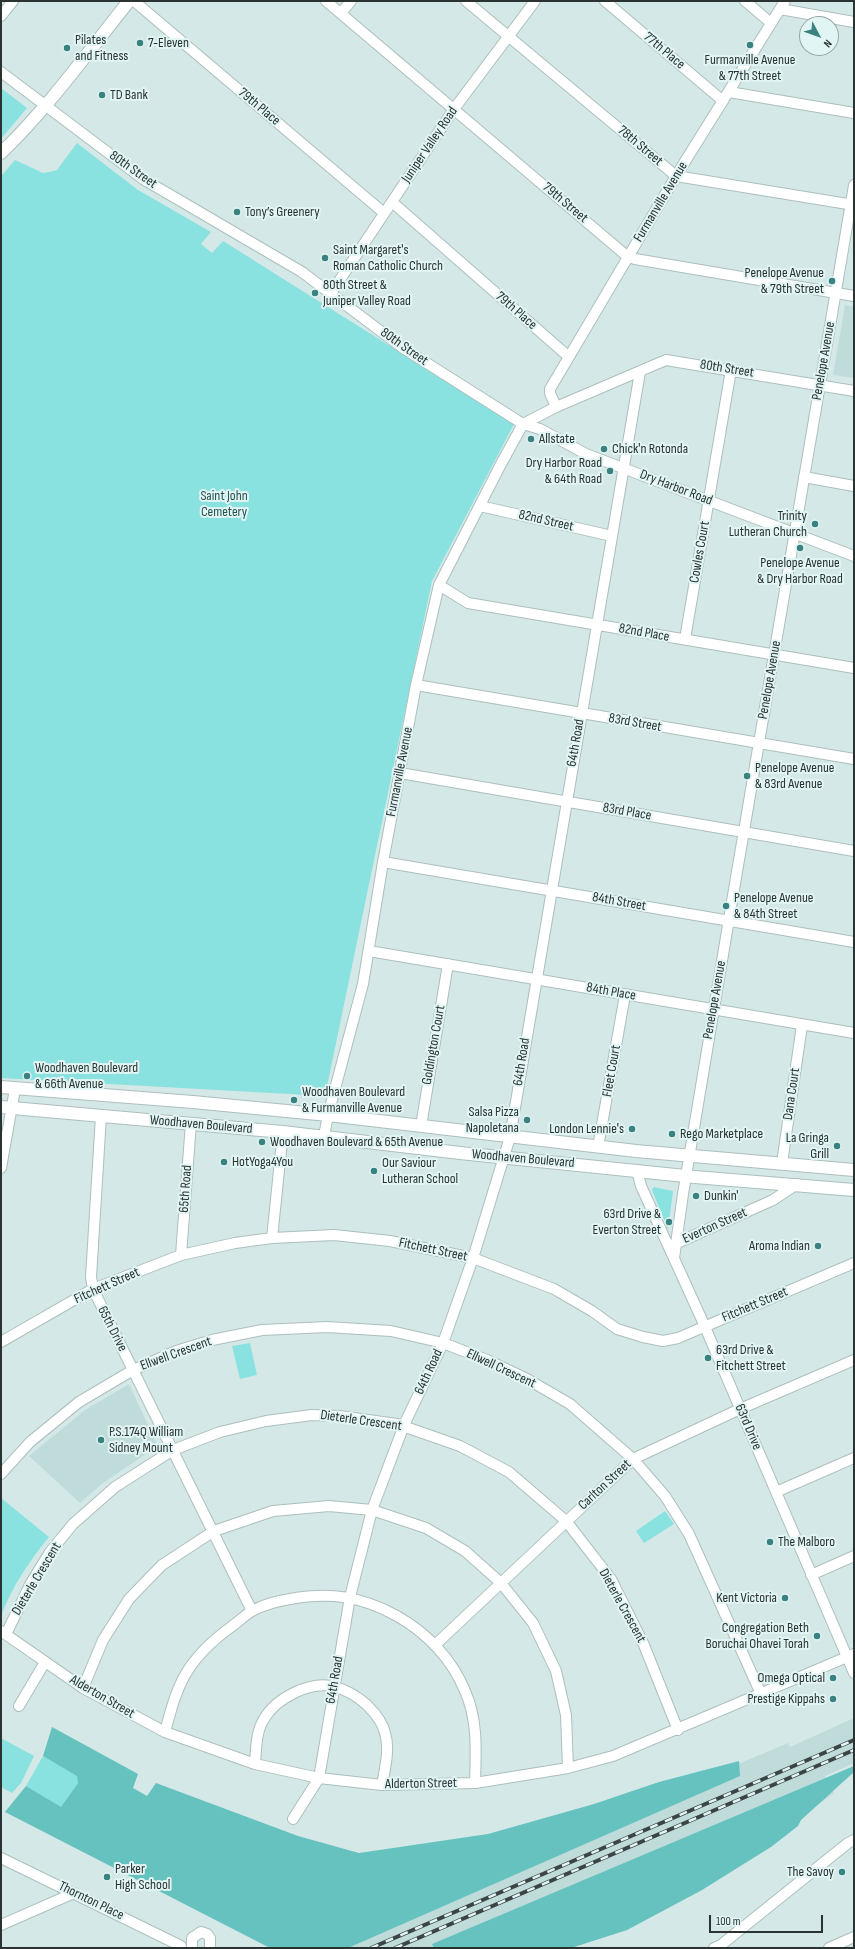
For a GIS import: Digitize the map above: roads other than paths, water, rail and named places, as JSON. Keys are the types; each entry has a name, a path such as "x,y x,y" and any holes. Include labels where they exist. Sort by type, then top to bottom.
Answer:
{"main road":[{"path":"1,153 44,105 130,1"},
{"path":"1,160 13,141"},
{"name":"Woodhaven Boulevard","path":"1,1088 193,1102 328,1115 598,1147 854,1170"},
{"name":"Woodhaven Boulevard","path":"7,1107 324,1136 504,1158 686,1176 797,1184 854,1190"}],"street":[{"path":"1,16 13,1"},
{"name":"79th Place","path":"134,1 384,213"},
{"name":"79th Street","path":"326,1 628,257 635,260 854,296"},
{"path":"341,13 351,1"},
{"name":"78th Street","path":"466,1 676,176 852,204"},
{"name":"Juniper Valley Road","path":"331,293 454,109 535,1"},
{"name":"77th Place","path":"605,1 726,96"},
{"path":"745,1 772,23"},
{"path":"783,5 854,22"},
{"name":"Furmanville Avenue","path":"556,407 550,393 550,388 676,176 783,5"},
{"name":"80th Street","path":"1,72 143,179 302,272 403,348 523,424 556,407 669,360 854,391"},
{"path":"726,96 854,113"},
{"name":"Penelope Avenue","path":"686,1176 804,477 852,204 854,185"},
{"name":"79th Place","path":"392,202 569,357"},
{"name":"Cowles Court","path":"685,640 731,370"},
{"name":"64th Road","path":"293,1819 319,1778 350,1597 372,1510 404,1426 443,1343 473,1258 510,1137 640,372"},
{"name":"Furmanville Avenue","path":"324,1136 328,1115 363,984 416,685 439,585 523,424"},
{"name":"Dry Harbor Road","path":"523,424 540,429 586,454 854,555"},
{"path":"804,477 854,486"},
{"name":"82nd Street","path":"480,506 612,536"},
{"name":"82nd Place","path":"439,585 468,604 597,624 854,668"},
{"name":"83rd Street","path":"416,685 854,760"},
{"name":"83rd Place","path":"400,773 854,851"},
{"name":"84th Street","path":"384,862 854,942"},
{"name":"84th Place","path":"368,951 854,1033"},
{"name":"Goldington Court","path":"421,1126 448,964"},
{"name":"Fleet Court","path":"598,1147 625,995"},
{"name":"Dana Court","path":"782,1164 802,1025"},
{"path":"1,1168 7,1107 15,1089"},
{"name":"65th Drive","path":"101,1116 91,1276 93,1289 214,1531 252,1611"},
{"name":"65th Road","path":"181,1255 191,1123"},
{"path":"272,1238 283,1132"},
{"path":"637,1170 641,1186 674,1258"},
{"name":"63rd Drive","path":"686,1176 674,1258 811,1574 850,1656 854,1673"},
{"name":"Everton Street","path":"675,1244 773,1200 797,1184"},
{"name":"Fitchett Street","path":"1,1342 93,1289 181,1255 235,1243 272,1238 341,1236 390,1241 473,1258 554,1289 592,1310 617,1329 663,1341 678,1338 854,1263"},
{"name":"Ellwell Crescent","path":"1,1474 30,1442 79,1402 133,1370 176,1351 212,1340 262,1330 327,1326 391,1331 443,1343 487,1360 527,1379 570,1404 633,1459 666,1496 690,1534 761,1694"},
{"name":"Carlton Street","path":"435,1645 633,1459 740,1409 854,1360"},
{"name":"Dieterle Crescent","path":"3,1633 50,1552 73,1524 115,1487 173,1450 220,1432 266,1421 312,1415 339,1416 404,1426 460,1446 510,1472 566,1521 611,1579 644,1645 678,1730"},
{"path":"776,1492 854,1458"},
{"path":"83,1688 103,1640 129,1599 162,1565 214,1531 273,1511 329,1506 372,1510 426,1528 465,1552 501,1583 533,1623 556,1671 566,1715 568,1768"},
{"path":"811,1574 854,1556"},
{"path":"165,1732 172,1706 185,1675 212,1641 252,1611 280,1601 307,1596 350,1597 379,1606 413,1624 435,1645 453,1666 466,1691 476,1729 475,1783"},
{"name":"Alderton Street","path":"3,1633 83,1688 165,1732 255,1764 319,1778 382,1785 475,1783 568,1768 613,1756 678,1730 850,1656"},
{"path":"19,1706 45,1662"},
{"path":"255,1764 257,1741 263,1719 280,1700 307,1688 334,1686 346,1690 362,1700 372,1710 385,1732 387,1749 382,1785"},
{"path":"719,1947 848,1843 854,1840"},
{"name":"Thornton Place","path":"1,1858 185,1946"},
{"path":"1,1924 74,1893"},
{"path":"185,1946 194,1935 203,1933 210,1938 210,1948"},
{"path":"829,1948 854,1937"}],"railway":[{"path":"371,1948 854,1740"},
{"path":"395,1948 854,1750"}],"place":[{"name":"7-Eleven","path":"140,43"},
{"name":"Furmanville Avenue & 77th Street","path":"750,45"},
{"name":"Pilates and Fitness","path":"67,48"},
{"name":"TD Bank","path":"102,95"},
{"name":"Tony’s Greenery","path":"237,212"},
{"name":"Saint Margaret's Roman Catholic Church","path":"325,258"},
{"name":"Penelope Avenue & 79th Street","path":"832,281"},
{"name":"80th Street & Juniper Valley Road","path":"315,293"},
{"name":"Allstate","path":"531,439"},
{"name":"Chick'n Rotonda","path":"604,449"},
{"name":"Dry Harbor Road & 64th Road","path":"610,471"},
{"name":"Trinity Lutheran Church","path":"815,524"},
{"name":"Penelope Avenue & Dry Harbor Road","path":"800,548"},
{"name":"Penelope Avenue & 83rd Avenue","path":"747,776"},
{"name":"Penelope Avenue & 84th Street","path":"726,906"},
{"name":"Woodhaven Boulevard & 66th Avenue","path":"27,1076"},
{"name":"Woodhaven Boulevard & Furmanville Avenue","path":"294,1100"},
{"name":"Salsa Pizza Napoletana","path":"527,1120"},
{"name":"London Lennie's","path":"632,1129"},
{"name":"Rego Marketplace","path":"672,1134"},
{"name":"Woodhaven Boulevard & 65th Avenue","path":"262,1142"},
{"name":"La Gringa Grill","path":"837,1146"},
{"name":"HotYoga4You","path":"224,1162"},
{"name":"Our Saviour Lutheran School","path":"374,1171"},
{"name":"Dunkin'","path":"696,1196"},
{"name":"63rd Drive & Everton Street","path":"669,1222"},
{"name":"Aroma Indian","path":"818,1246"},
{"name":"63rd Drive & Fitchett Street","path":"708,1358"},
{"name":"P.S.174Q William Sidney Mount","path":"101,1440"},
{"name":"The Malboro","path":"770,1542"},
{"name":"Kent Victoria","path":"785,1598"},
{"name":"Congregation Beth Boruchai Ohavei Torah","path":"817,1636"},
{"name":"Omega Optical","path":"833,1678"},
{"name":"Prestige Kippahs","path":"833,1699"},
{"name":"The Savoy","path":"842,1872"},
{"name":"Parker High School","path":"107,1877"}],"park label":[{"name":"Saint John Cemetery","path":"224,504"}]}
